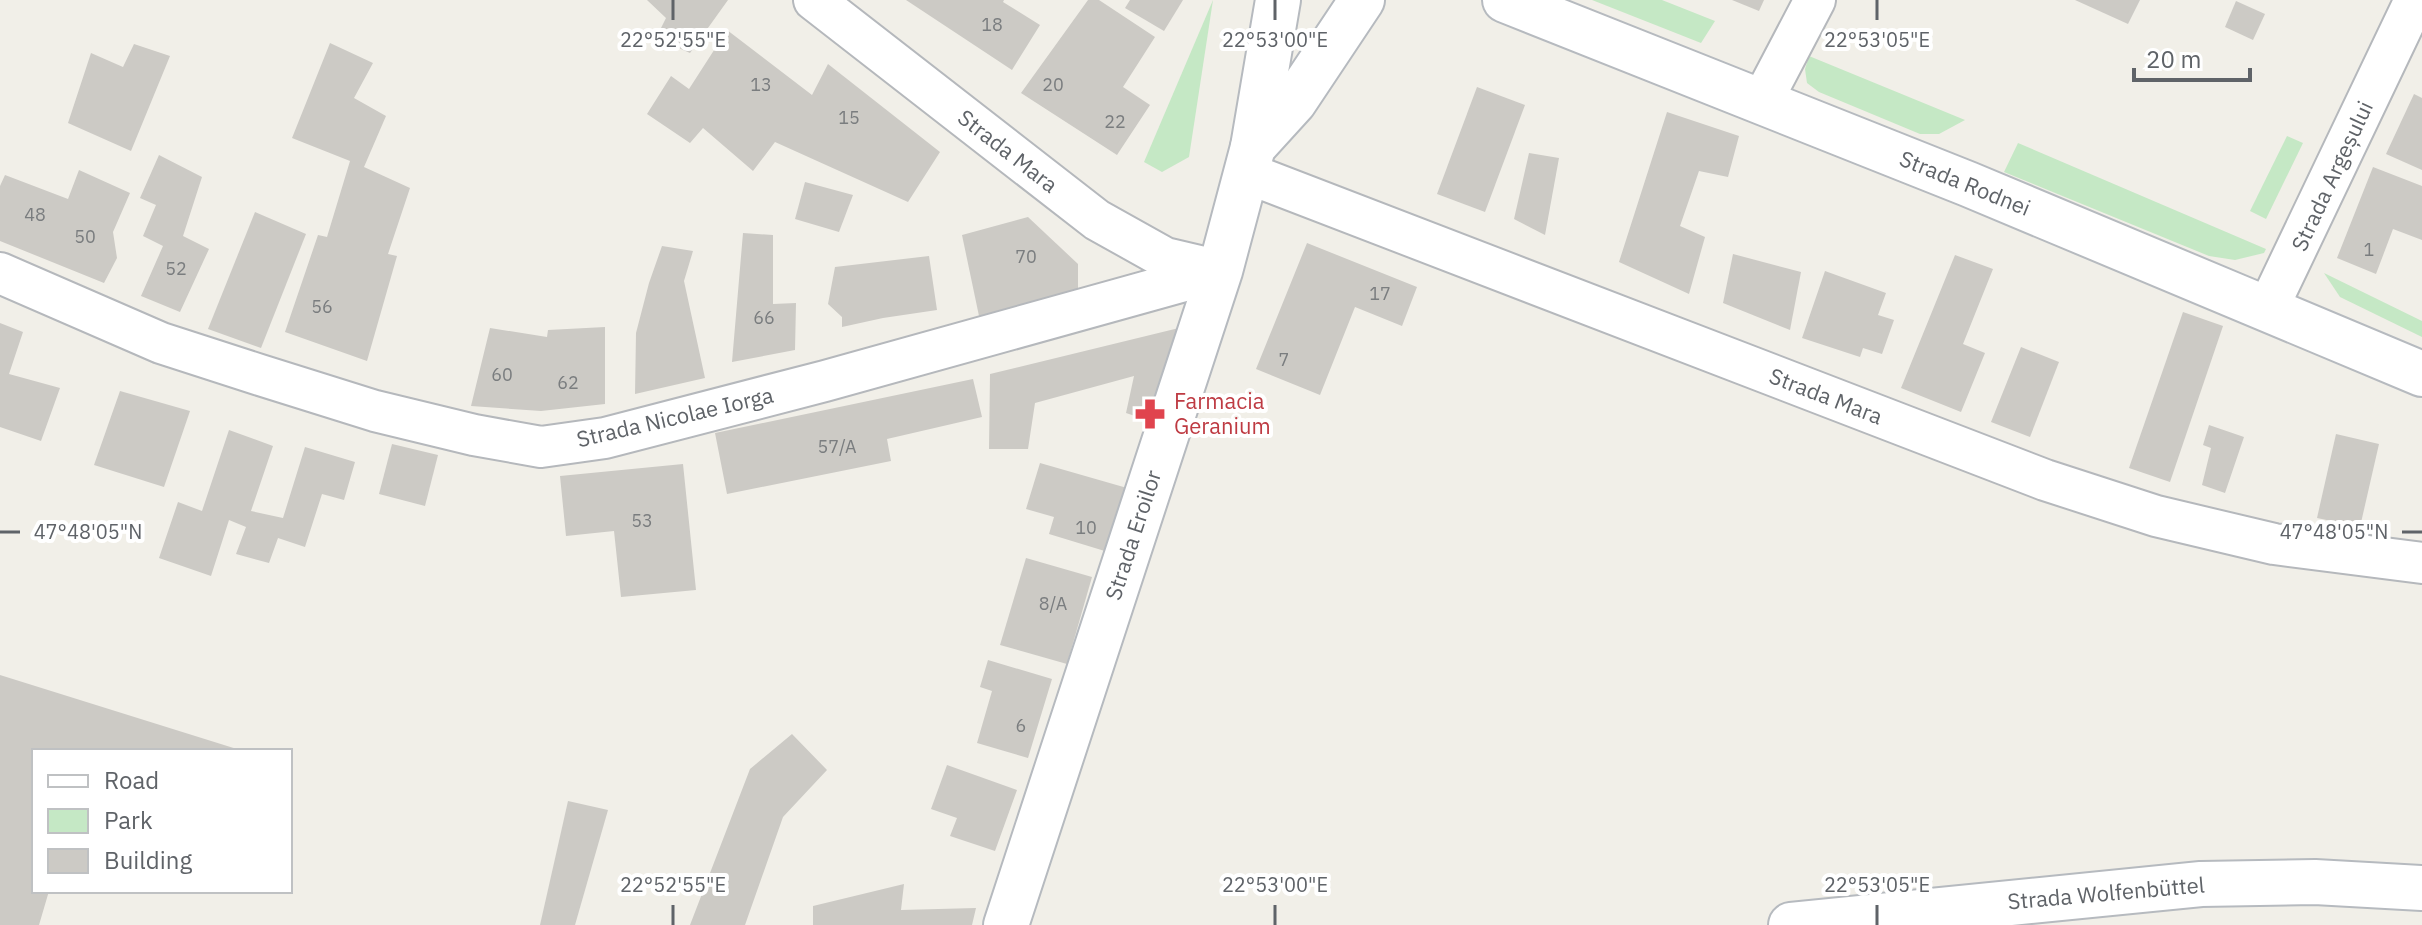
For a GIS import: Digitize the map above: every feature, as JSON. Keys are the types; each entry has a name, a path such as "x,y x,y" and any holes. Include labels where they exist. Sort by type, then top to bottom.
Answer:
{"main road":[{"name":"Strada Eroilor","path":"1006,925 1220,271 1250,160 1278,0"},
{"path":"1250,160 1294,102 1362,0"},
{"name":"Strada Rodnei","path":"1505,0 1762,101 2422,374"},
{"name":"Strada Wolfenbüttel","path":"1791,925 2201,884 2315,882 2422,888"}],"street":[{"name":"Strada Mara","path":"814,0 1097,220 1165,258 1220,271"},
{"path":"1762,101 1815,0"},
{"name":"Strada Argeșului","path":"2268,308 2415,0"},
{"name":"Strada Mara","path":"1250,160 2045,480 2156,516 2274,544 2422,563"},
{"name":"Strada Nicolae Iorga","path":"0,273 161,343 260,375 375,411 474,435 541,447 605,438 825,381 1220,271"}],"green space":[{"path":"1213,0 1189,157 1162,172 1144,162"},
{"path":"1592,0 1662,0 1715,21 1701,43"},
{"path":"1809,56 1965,120 1939,134 1920,134 1819,92 1807,83 1805,69"},
{"path":"2287,136 2303,143 2266,219 2250,211"},
{"path":"2018,143 2266,249 2264,253 2235,260 2209,256 2004,172"},
{"path":"2324,273 2422,321 2422,337 2340,297"}],"building":[{"path":"647,0 728,0 690,53 656,38 666,18"},
{"path":"906,0 1004,0 1040,25 1012,70"},
{"path":"1088,0 1099,0 1155,37 1123,87 1150,105 1117,155 1021,93"},
{"path":"1130,0 1183,0 1164,31 1125,8"},
{"path":"1732,0 1764,0 1759,11"},
{"path":"2075,0 2140,0 2128,24"},
{"path":"2236,1 2265,14 2253,40 2225,27"},
{"path":"727,30 812,95 828,64 940,152 908,202 775,142 753,171 703,128 690,143 647,114 671,76 689,89"},
{"path":"330,43 373,63 354,98 386,116 364,167 410,188 388,254 397,256 367,361 285,332 318,235 327,237 350,161 292,138"},
{"path":"134,44 170,56 131,151 68,123 91,53 123,67"},
{"path":"1477,87 1525,105 1485,212 1437,194"},
{"path":"2414,94 2422,98 2422,170 2386,154"},
{"path":"1667,112 1739,136 1728,177 1699,171 1680,226 1705,237 1689,294 1619,262"},
{"path":"1529,153 1559,158 1545,235 1514,219"},
{"path":"159,155 202,177 183,236 209,249 180,312 141,296 163,246 143,236 156,205 140,198"},
{"path":"2373,167 2422,186 2422,240 2393,229 2376,274 2337,258"},
{"path":"79,170 130,193 113,232 117,258 104,283 0,241 0,186 5,175 68,199"},
{"path":"805,182 853,195 839,232 795,219"},
{"path":"255,212 306,234 261,348 208,329"},
{"path":"1028,217 1078,264 1078,289 979,316 962,235"},
{"path":"743,233 773,235 773,304 796,303 795,350 732,362"},
{"path":"1307,243 1417,287 1402,326 1355,307 1320,395 1256,369"},
{"path":"662,246 693,251 684,281 705,378 635,394 636,333"},
{"path":"1733,254 1801,272 1790,330 1723,303"},
{"path":"1955,255 1993,269 1963,344 1985,353 1961,412 1901,388"},
{"path":"929,256 937,310 842,327 842,317 828,304 835,267"},
{"path":"1825,271 1886,293 1878,315 1894,320 1882,354 1863,348 1860,357 1802,338"},
{"path":"2183,312 2223,326 2170,482 2129,468"},
{"path":"0,323 23,332 9,374 60,388 41,441 0,427"},
{"path":"605,327 605,404 541,411 471,406 490,328 547,337 548,330"},
{"path":"1183,327 1153,422 1126,413 1134,376 1035,403 1028,449 989,449 990,374"},
{"path":"2021,347 2059,362 2030,437 1991,422"},
{"path":"973,379 982,417 887,439 891,461 727,494 715,433"},
{"path":"120,391 190,411 164,487 94,465"},
{"path":"2209,425 2244,437 2225,493 2202,485 2211,448 2203,445"},
{"path":"229,430 273,446 251,511 283,518 305,447 355,462 344,500 322,494 305,547 278,538 269,563 236,554 246,527 229,520 211,576 159,558 178,502 202,511"},
{"path":"2336,434 2379,444 2360,527 2317,518"},
{"path":"392,444 438,455 425,506 379,494"},
{"path":"1040,463 1127,488 1108,552 1049,534 1054,517 1026,509"},
{"path":"683,464 696,590 621,597 614,531 566,536 560,476"},
{"path":"1026,558 1092,577 1067,664 1000,645"},
{"path":"988,660 1052,679 1028,758 977,743 992,691 980,687"},
{"path":"0,675 237,749 32,749 32,893 48,893 39,925 0,925"},
{"path":"792,734 827,770 783,817 745,925 690,925 750,769"},
{"path":"947,765 1017,790 995,851 950,836 957,818 931,809"},
{"path":"568,801 608,810 575,925 540,925"},
{"path":"904,884 901,910 976,908 972,925 813,925 813,906"}],"place":[{"name":"Farmacia Geranium","path":"1150,414"}]}
